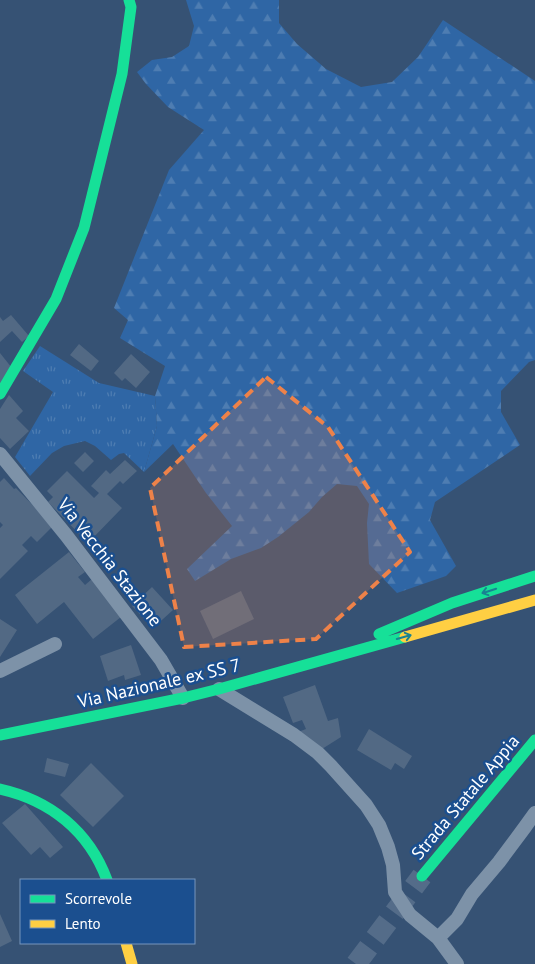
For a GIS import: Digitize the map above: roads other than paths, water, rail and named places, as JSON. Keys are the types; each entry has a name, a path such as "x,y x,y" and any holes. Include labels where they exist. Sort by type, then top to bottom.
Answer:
{"street":[{"path":"0,394 56,299 84,228 122,74 131,6 130,0"},
{"name":"Via Vecchia Stazione","path":"0,454 66,535 161,660 183,698"},
{"name":"Via Nazionale ex SS 7","path":"324,660 452,603 535,576"},
{"name":"Via Nazionale ex SS 7","path":"0,735 219,689 535,600"},
{"path":"0,671 55,644"},
{"path":"219,689 294,735 312,749 331,766 366,805 379,825 388,847 395,892 410,915 438,938 457,964"},
{"name":"Strada Statale Appia","path":"422,876 535,740"},
{"path":"0,789 14,792 42,803 66,820 92,850 105,872 107,879"},
{"path":"438,938 457,919 472,894 499,862 535,813"},
{"path":"126,944 132,964"}],"tunnel":[{"path":"356,964 422,876"}]}
